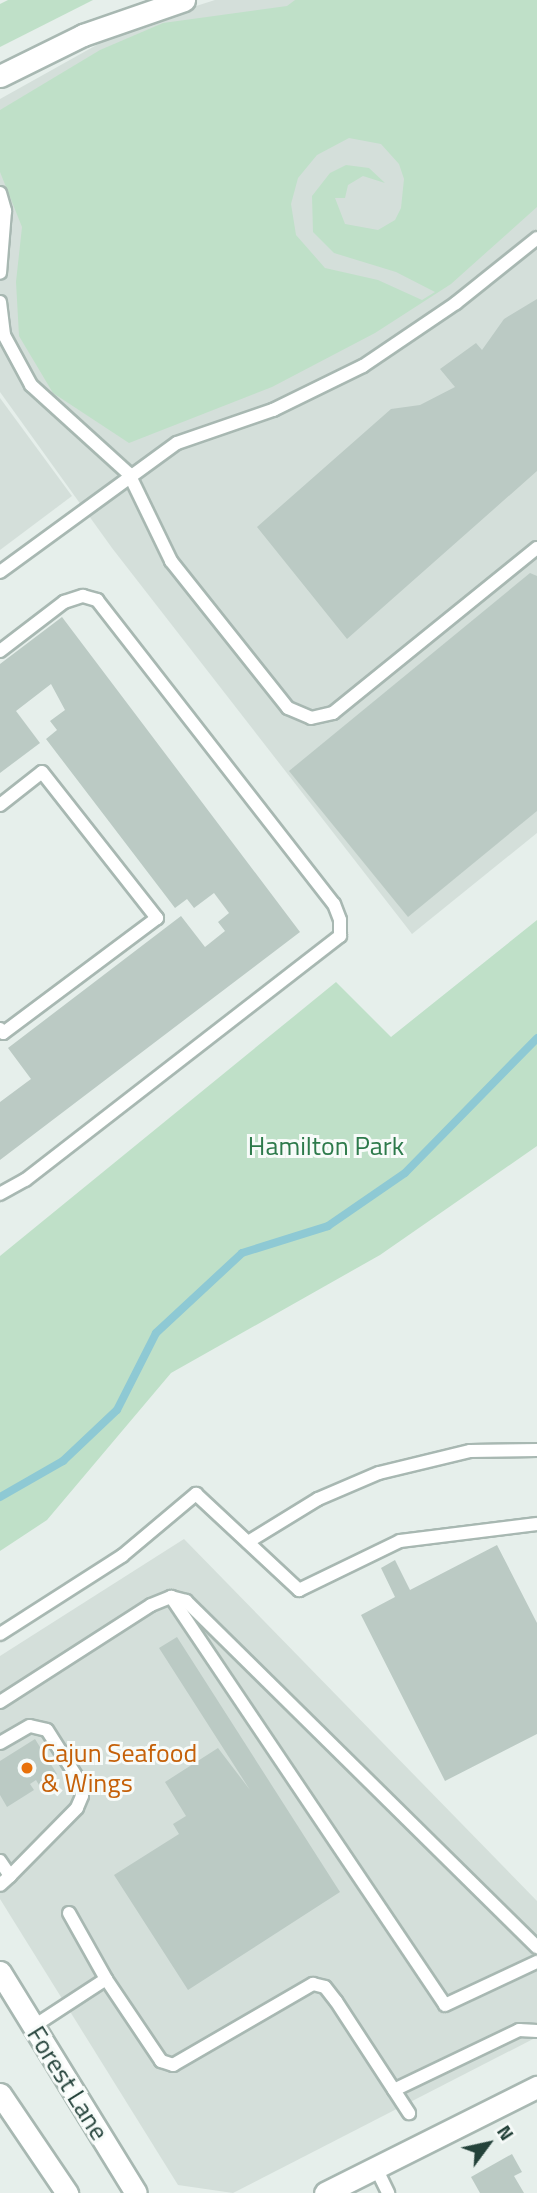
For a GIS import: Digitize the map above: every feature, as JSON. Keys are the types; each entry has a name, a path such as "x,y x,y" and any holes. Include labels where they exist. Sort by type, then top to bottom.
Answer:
{"main road":[{"path":"0,76 71,40 184,0"},
{"name":"Forest Lane","path":"0,1972 136,2193"},
{"path":"326,2193 537,2087"},
{"path":"0,2094 66,2193"}],"lane":[{"path":"0,193 5,211 0,232 0,273"},
{"path":"0,572 129,474 177,443 273,410 363,366 456,303 537,237"},
{"path":"0,302 4,335 31,385 129,474 171,561 288,708 311,718 333,713 537,548"},
{"path":"0,651 64,602 83,596 97,600 334,904 340,920 340,936 25,1180 0,1194"},
{"path":"0,805 43,772 157,918 3,1033 0,1029"},
{"path":"248,1542 318,1499 379,1473 470,1451 537,1450"},
{"path":"0,1634 122,1556 196,1494 299,1590 400,1541 537,1524"},
{"path":"171,1597 445,2005 537,1962"},
{"path":"0,1702 171,1597 186,1601 217,1627 537,1947"},
{"path":"0,1743 30,1726 47,1730 80,1782 82,1796 62,1825 5,1881"},
{"path":"0,1861 5,1881"},
{"path":"69,1913 106,1979 167,2065 303,1986 325,1987 409,2113"},
{"path":"34,2026 106,1979"},
{"path":"394,2090 519,2029 537,2031"},
{"path":"376,2168 388,2193"}],"shaded area":[{"path":"215,0 537,0 537,833 412,934 112,548 0,392 0,99 127,28"},
{"path":"0,398 72,496 0,550"},
{"path":"184,1539 537,1901 537,2037 233,2193 178,2185 0,1899 0,1656"}],"green space":[{"path":"8,0 93,0 0,47 0,4"},
{"path":"295,0 537,0 537,207 451,284 375,333 272,387 129,443 53,393 19,336 16,282 22,227 0,172 0,110 100,50 163,23 287,6","holes":["349,138 381,144 399,164 404,179 401,208 395,220 378,230 345,224 335,198 345,198 348,185 363,176 385,183 369,168 346,165 330,173 312,196 313,232 334,253 396,272 435,292 422,300 378,280 325,268 296,235 291,204 298,178 317,155"]},
{"name":"Hamilton Park","path":"537,920 537,1146 380,1255 171,1373 47,1520 0,1551 0,1256 336,982 391,1037"}],"building":[{"path":"537,299 537,471 347,639 257,527 391,409 420,405 455,387 440,369 476,343 482,350 504,319"},
{"path":"530,573 537,576 537,811 408,917 289,771"},
{"path":"62,617 300,932 0,1160 0,1102 31,1079 8,1048 181,916 205,947 225,931 218,922 229,913 214,893 194,908 187,899 175,908 46,739 57,730 50,721 65,710 51,684 16,711 40,743 0,773 0,664"},
{"path":"497,1545 537,1623 537,1734 445,1781 361,1615 395,1597 381,1568 395,1560 410,1590"},
{"path":"177,1637 340,1892 188,1990 114,1875 179,1834 173,1824 186,1816 165,1782 218,1748 250,1790 159,1648"},
{"name":"Cajun Seafood & Wings","path":"35,1739 57,1774 39,1785 36,1780 30,1784 34,1790 7,1807 0,1795 0,1761"},
{"path":"512,2154 522,2172 514,2176 524,2193 480,2193 471,2177"}],"waterway":[{"path":"0,1497 63,1461 117,1410 156,1333 242,1253 328,1226 405,1173 537,1038"}],"place":[{"name":"Cajun Seafood & Wings","path":"27,1768"}]}
